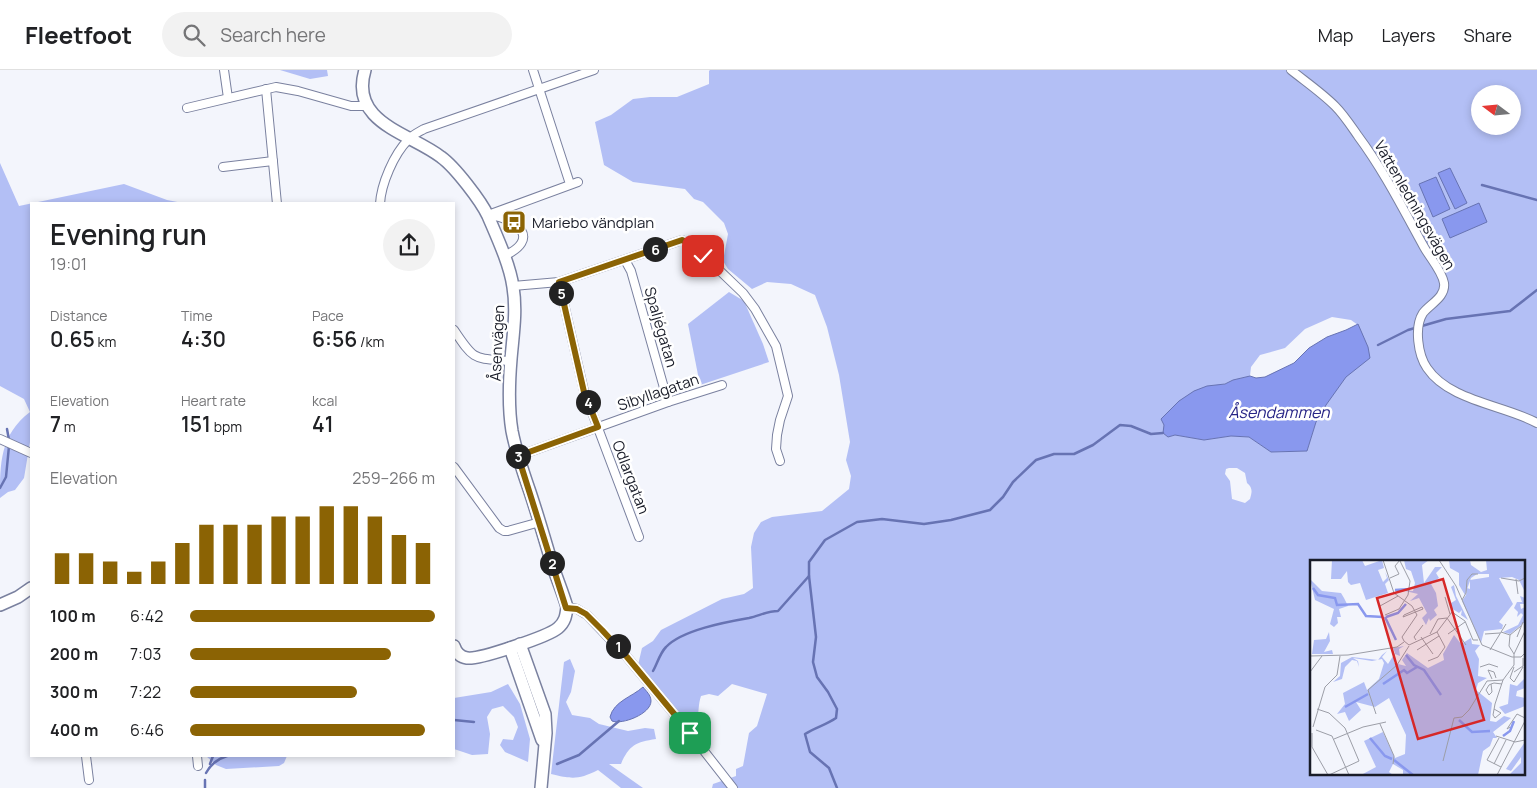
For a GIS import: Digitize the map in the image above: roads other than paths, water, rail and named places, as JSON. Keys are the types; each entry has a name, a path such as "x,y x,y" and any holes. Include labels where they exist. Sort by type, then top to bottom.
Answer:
{"street":[{"path":"224,70 228,98"},
{"path":"187,108 276,87 288,88 350,106 366,106 363,87 365,70"},
{"path":"488,215 574,183 533,70"},
{"path":"380,202 381,190 386,178 402,146 409,138 424,129 594,70"},
{"name":"Vattenledningsvägen","path":"1291,70 1336,107 1352,127 1390,184 1442,277 1444,285 1440,296 1425,311 1420,320 1418,332 1420,354 1426,366 1432,374 1456,391 1537,423"},
{"path":"266,88 277,202"},
{"name":"Åsenvägen","path":"366,106 374,116 443,159 460,177 488,215 513,286 515,321 511,361 510,413 518,456 566,608"},
{"path":"223,167 274,161"},
{"path":"488,215 498,216 514,222 521,230 521,245 515,251 504,256"},
{"path":"513,286 559,282 682,240 694,246 743,293 755,308 776,346 788,396 777,435 776,449 780,461"},
{"name":"Spaljégatan","path":"625,260 631,271 668,402"},
{"name":"Odlargatan","path":"559,282 584,392 639,537"},
{"path":"455,331 469,352 475,357 511,361"},
{"name":"Sibyllagatan","path":"518,456 668,402 722,385"},
{"path":"0,439 30,453"},
{"path":"455,468 499,528 508,531 540,522"},
{"path":"0,605 18,597 30,589"},
{"path":"455,647 461,656 468,659 515,646 557,630 566,618 566,608 577,609 586,614 627,657 733,788"},
{"path":"515,646 545,714 546,732 540,788"},
{"path":"86,757 89,780"},
{"path":"197,757 198,766"}],"water":[{"path":"1450,168 1467,203 1455,209 1438,173"},
{"path":"1436,177 1450,209 1433,217 1419,184"},
{"path":"1479,203 1487,222 1450,238 1442,219"},
{"name":"Åsendammen","path":"1358,324 1368,347 1370,358 1346,377 1326,405 1316,422 1307,451 1271,452 1249,437 1231,436 1204,440 1175,435 1168,437 1163,433 1164,425 1161,419 1179,401 1194,391 1250,376 1256,378 1265,377 1294,363 1309,348 1327,337"},
{"path":"643,687 651,699 650,706 641,714 629,720 612,721 610,717 615,707"}],"waterway":[{"path":"1482,185 1537,200"},
{"path":"1378,345 1408,330 1446,319 1510,311 1537,290"},
{"path":"653,671 664,649 682,636 717,624 778,611 809,576 809,562 825,540 857,522 882,519 924,524 951,520 990,510 1003,497 1013,482 1036,460 1054,454 1074,454 1093,445 1120,425 1131,426 1151,434 1163,433"},
{"path":"7,429 9,440"},
{"path":"0,488 6,477 9,446"},
{"path":"809,576 816,637 813,662 817,677 837,709 836,718 805,734 810,752 829,768 837,788"},
{"path":"455,720 474,722"},
{"path":"557,764 579,755 619,721"},
{"path":"210,764 213,757"},
{"path":"206,773 215,762 225,757"},
{"path":"205,780 205,788"}],"place":[{"name":"Mariebo vändplan","path":"514,222"}]}
